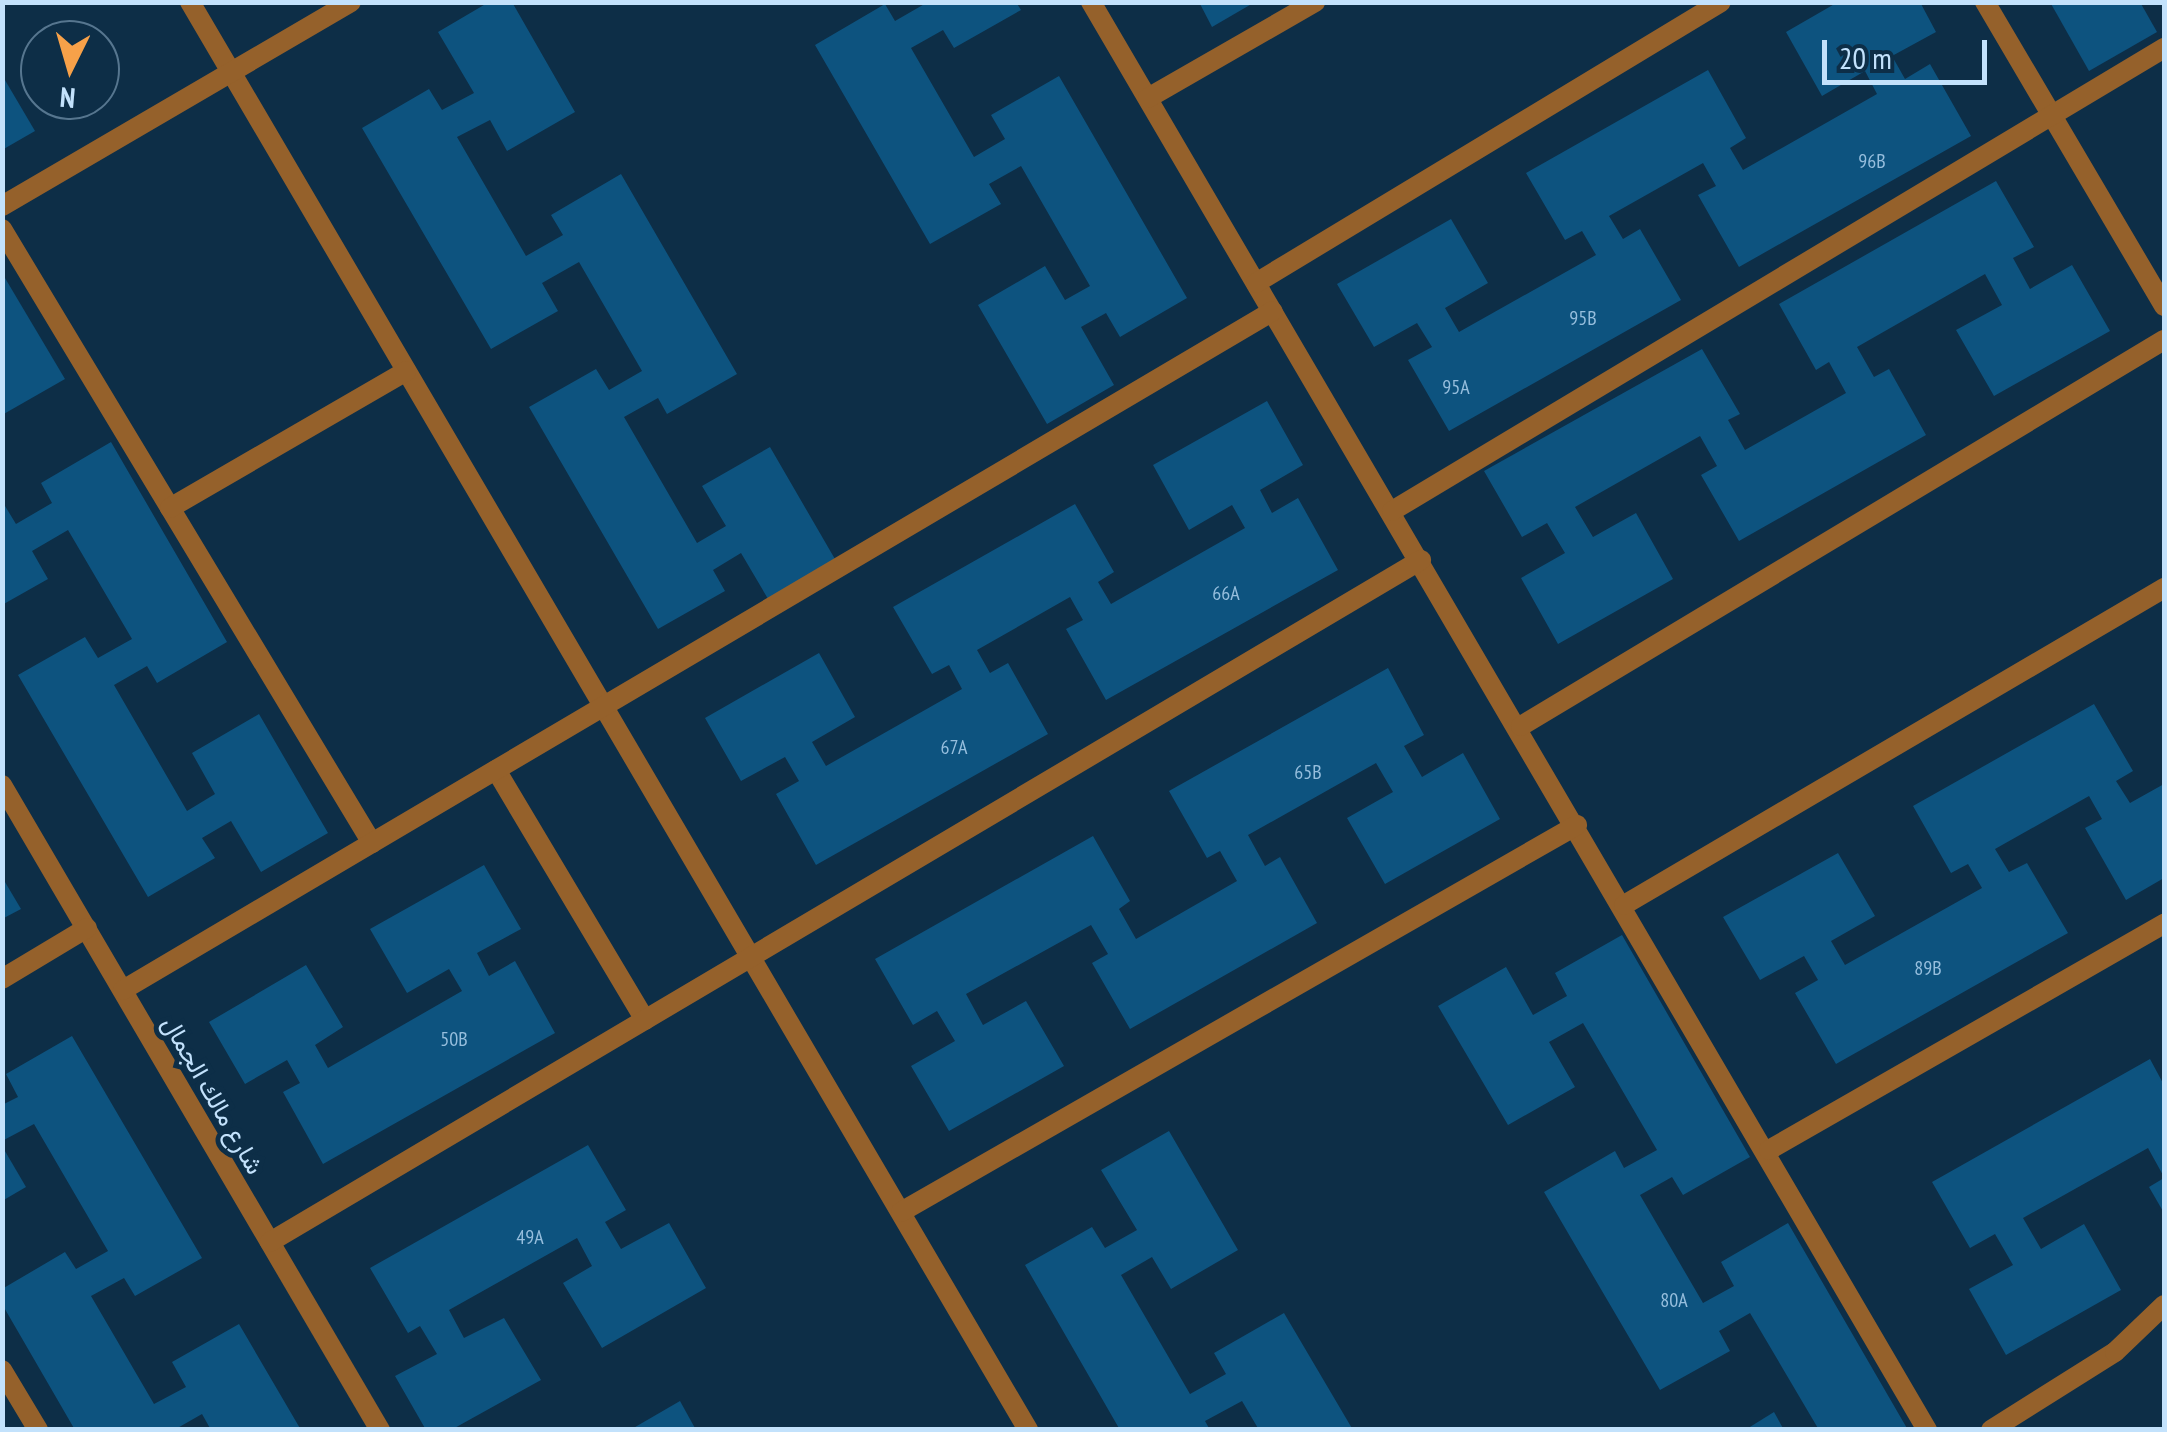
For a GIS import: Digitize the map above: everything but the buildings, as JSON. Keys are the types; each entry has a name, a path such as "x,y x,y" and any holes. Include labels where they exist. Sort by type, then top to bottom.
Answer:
{"street":[{"path":"190,2 1028,1430"},
{"path":"2,206 351,2"},
{"path":"1091,2 1521,726 1769,1150 1927,1430"},
{"path":"1148,98 1315,2"},
{"path":"1256,283 1721,2"},
{"path":"1985,2 2164,306"},
{"path":"1392,511 2164,48"},
{"path":"2,229 372,844"},
{"path":"123,990 1274,311"},
{"path":"1521,726 2164,340"},
{"path":"170,508 406,371"},
{"path":"270,1242 1421,560"},
{"path":"1624,905 2164,588"},
{"path":"496,770 644,1020"},
{"name":"شارع مالك الجمال","path":"2,785 380,1430"},
{"path":"901,1212 1577,825"},
{"path":"1769,1150 2164,924"},
{"path":"2,979 87,928"},
{"path":"1991,1430 2115,1352 2164,1305"},
{"path":"2,1370 38,1430"}]}
